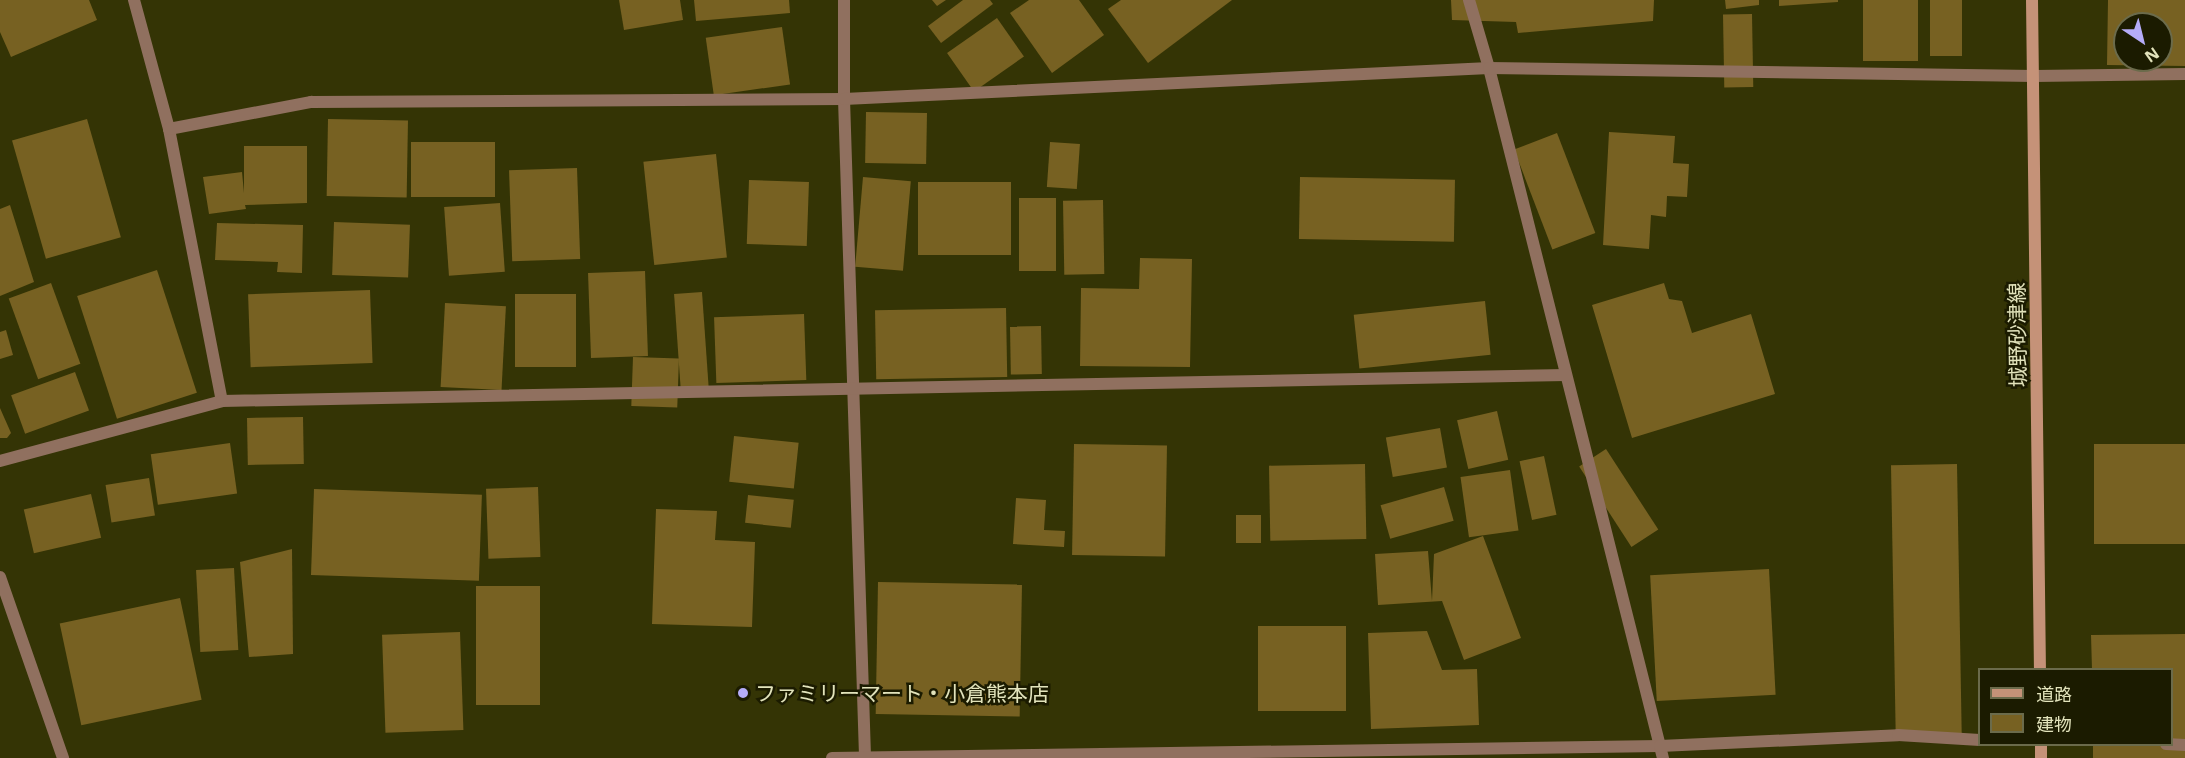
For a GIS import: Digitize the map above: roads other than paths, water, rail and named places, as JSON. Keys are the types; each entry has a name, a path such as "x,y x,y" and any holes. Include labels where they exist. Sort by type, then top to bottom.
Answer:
{"main road":[{"name":"城野砂津線","path":"2032,0 2040,668"}],"street":[{"path":"134,0 169,129 222,401"},
{"path":"844,0 844,99 865,758"},
{"path":"1469,0 1489,68 1662,752"},
{"path":"169,129 311,102 844,99 1489,68 2034,76 2185,74"},
{"path":"0,461 222,401 1566,375"},
{"path":"0,577 63,758"},
{"path":"831,758 1662,752 1898,735 1978,740"}],"place":[{"name":"ファミリーマート・小倉熊本店","path":"743,693"}]}
